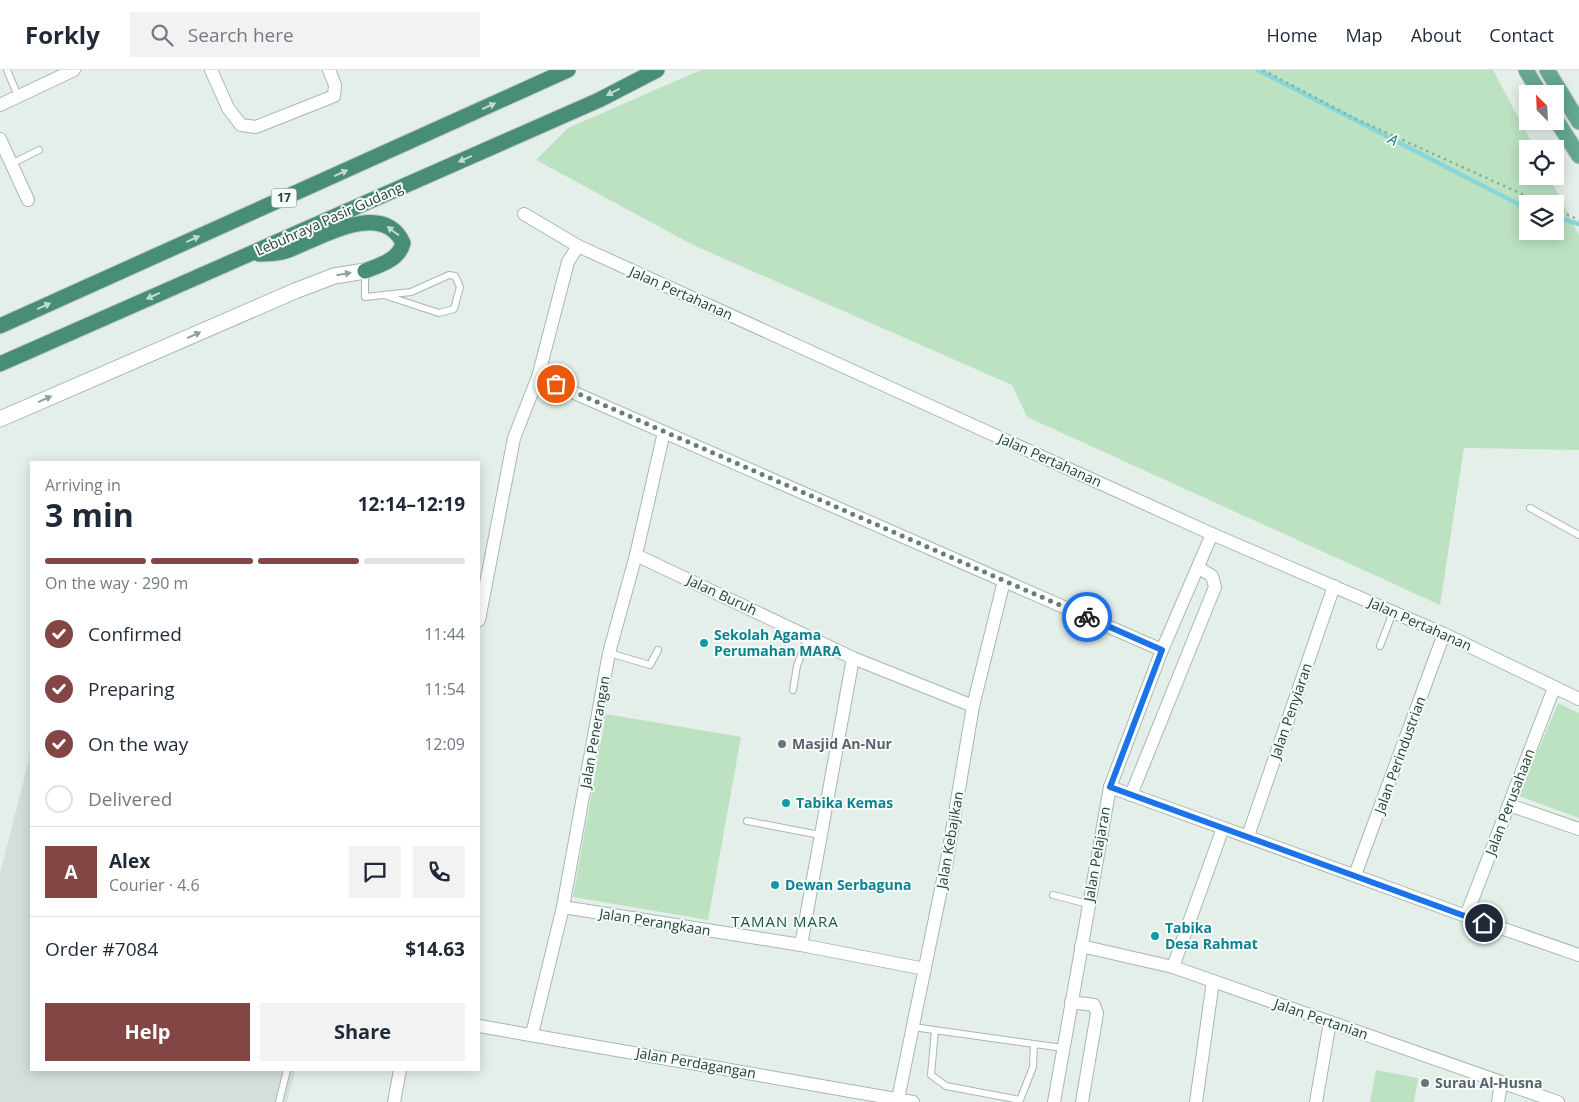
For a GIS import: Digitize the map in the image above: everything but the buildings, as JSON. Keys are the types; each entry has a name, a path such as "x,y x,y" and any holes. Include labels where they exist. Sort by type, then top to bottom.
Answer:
{"highway":[{"name":"17","path":"0,326 568,70"},
{"name":"Lebuhraya Pasir Gudang","path":"0,364 590,104 657,70"},
{"path":"246,256 284,252 349,225 368,223 381,224 392,228 399,234 403,243 401,252 388,261 365,271"}],"main road":[{"path":"1526,70 1535,85"},
{"path":"1546,70 1579,122"},
{"path":"1563,130 1579,156"}],"street":[{"path":"0,105 74,70"},
{"path":"210,70 228,108 241,125 256,128 334,96 335,85 329,70"},
{"path":"0,139 28,200"},
{"name":"Jalan Pertahanan","path":"524,214 578,246 1212,534 1444,634 1579,699"},
{"path":"480,610 482,591 514,438 538,377 568,262 578,246"},
{"path":"0,419 295,290 334,276 365,271"},
{"path":"538,377 1162,650"},
{"name":"Jalan Penerangan","path":"532,1034 563,907 609,653 636,554 664,432"},
{"name":"Jalan Pelajaran","path":"1054,1102 1110,787 1162,650 1199,568 1212,534"},
{"name":"Jalan Buruh","path":"636,554 809,635 853,658 973,706"},
{"path":"1131,795 1215,586 1212,576 1199,568"},
{"name":"Jalan Kebajikan","path":"898,1100 947,860 973,706 1004,581"},
{"name":"Jalan Penyiaran","path":"1248,836 1334,586"},
{"name":"Jalan Perindustrian","path":"1355,875 1444,634"},
{"path":"802,945 820,835 853,658"},
{"name":"Jalan Perusahaan","path":"1466,916 1554,688"},
{"path":"1110,787 1579,955"},
{"path":"1509,805 1579,829"},
{"path":"1173,967 1223,828"},
{"name":"Jalan Perangkaan","path":"563,907 802,945 925,969"},
{"name":"Jalan Pertanian","path":"1081,946 1173,967 1558,1102"},
{"path":"1196,1102 1213,981"},
{"path":"1071,1002 1094,1005 1097,1013 1082,1102"},
{"path":"1316,1102 1330,1022"},
{"name":"Jalan Perdagangan","path":"480,1026 912,1102"},
{"path":"394,1102 400,1071"},
{"path":"1498,1102 1500,1083"}],"lane":[{"path":"7,70 18,96"},
{"path":"11,164 39,150"},
{"path":"365,271 365,297 411,292 449,274 455,276 460,287 454,309 438,313 386,296"},
{"path":"1530,508 1579,536"},
{"path":"1380,646 1393,612"},
{"path":"793,690 797,666 809,635"},
{"path":"609,653 650,664 658,650"},
{"path":"747,821 820,835"},
{"path":"1053,895 1088,904"},
{"path":"912,1027 1063,1048"},
{"path":"934,1030 931,1075 946,1086 1020,1100 1033,1067 1034,1044"},
{"path":"279,1102 287,1071"}],"path":[{"path":"1263,70 1354,118 1524,195"},
{"path":"1564,213 1579,220"}],"shaded area":[{"path":"30,755 30,1071 295,1071 287,1102 0,1102 0,873"}],"green space":[{"path":"701,70 1493,70 1519,119 1519,130 1525,130 1530,140 1519,140 1519,185 1554,185 1559,195 1519,195 1519,240 1564,240 1564,206 1579,235 1579,450 1464,448 1440,605 1027,417 1012,385 693,245 536,160 568,128"},
{"path":"1558,703 1579,713 1579,818 1519,796"},
{"path":"606,714 741,737 708,920 573,897"},
{"path":"1376,1070 1418,1078 1414,1102 1370,1102"}],"waterway":[{"name":"A","path":"1258,70 1519,204"},
{"name":"A","path":"1564,220 1579,224"}],"way so far":[{"path":"556,384 1087,617"}],"place":[{"name":"Sekolah Agama Perumahan MARA","path":"704,643"},
{"name":"Masjid An-Nur","path":"782,744"},
{"name":"Tabika Kemas","path":"786,803"},
{"name":"Dewan Serbaguna","path":"775,885"},
{"name":"Tabika Desa Rahmat","path":"1155,936"},
{"name":"Surau Al-Husna","path":"1425,1083"}],"district":[{"name":"TAMAN MARA","path":"785,922"}],"route":[{"path":"1087,617 1162,650 1110,787 1484,923"}]}
